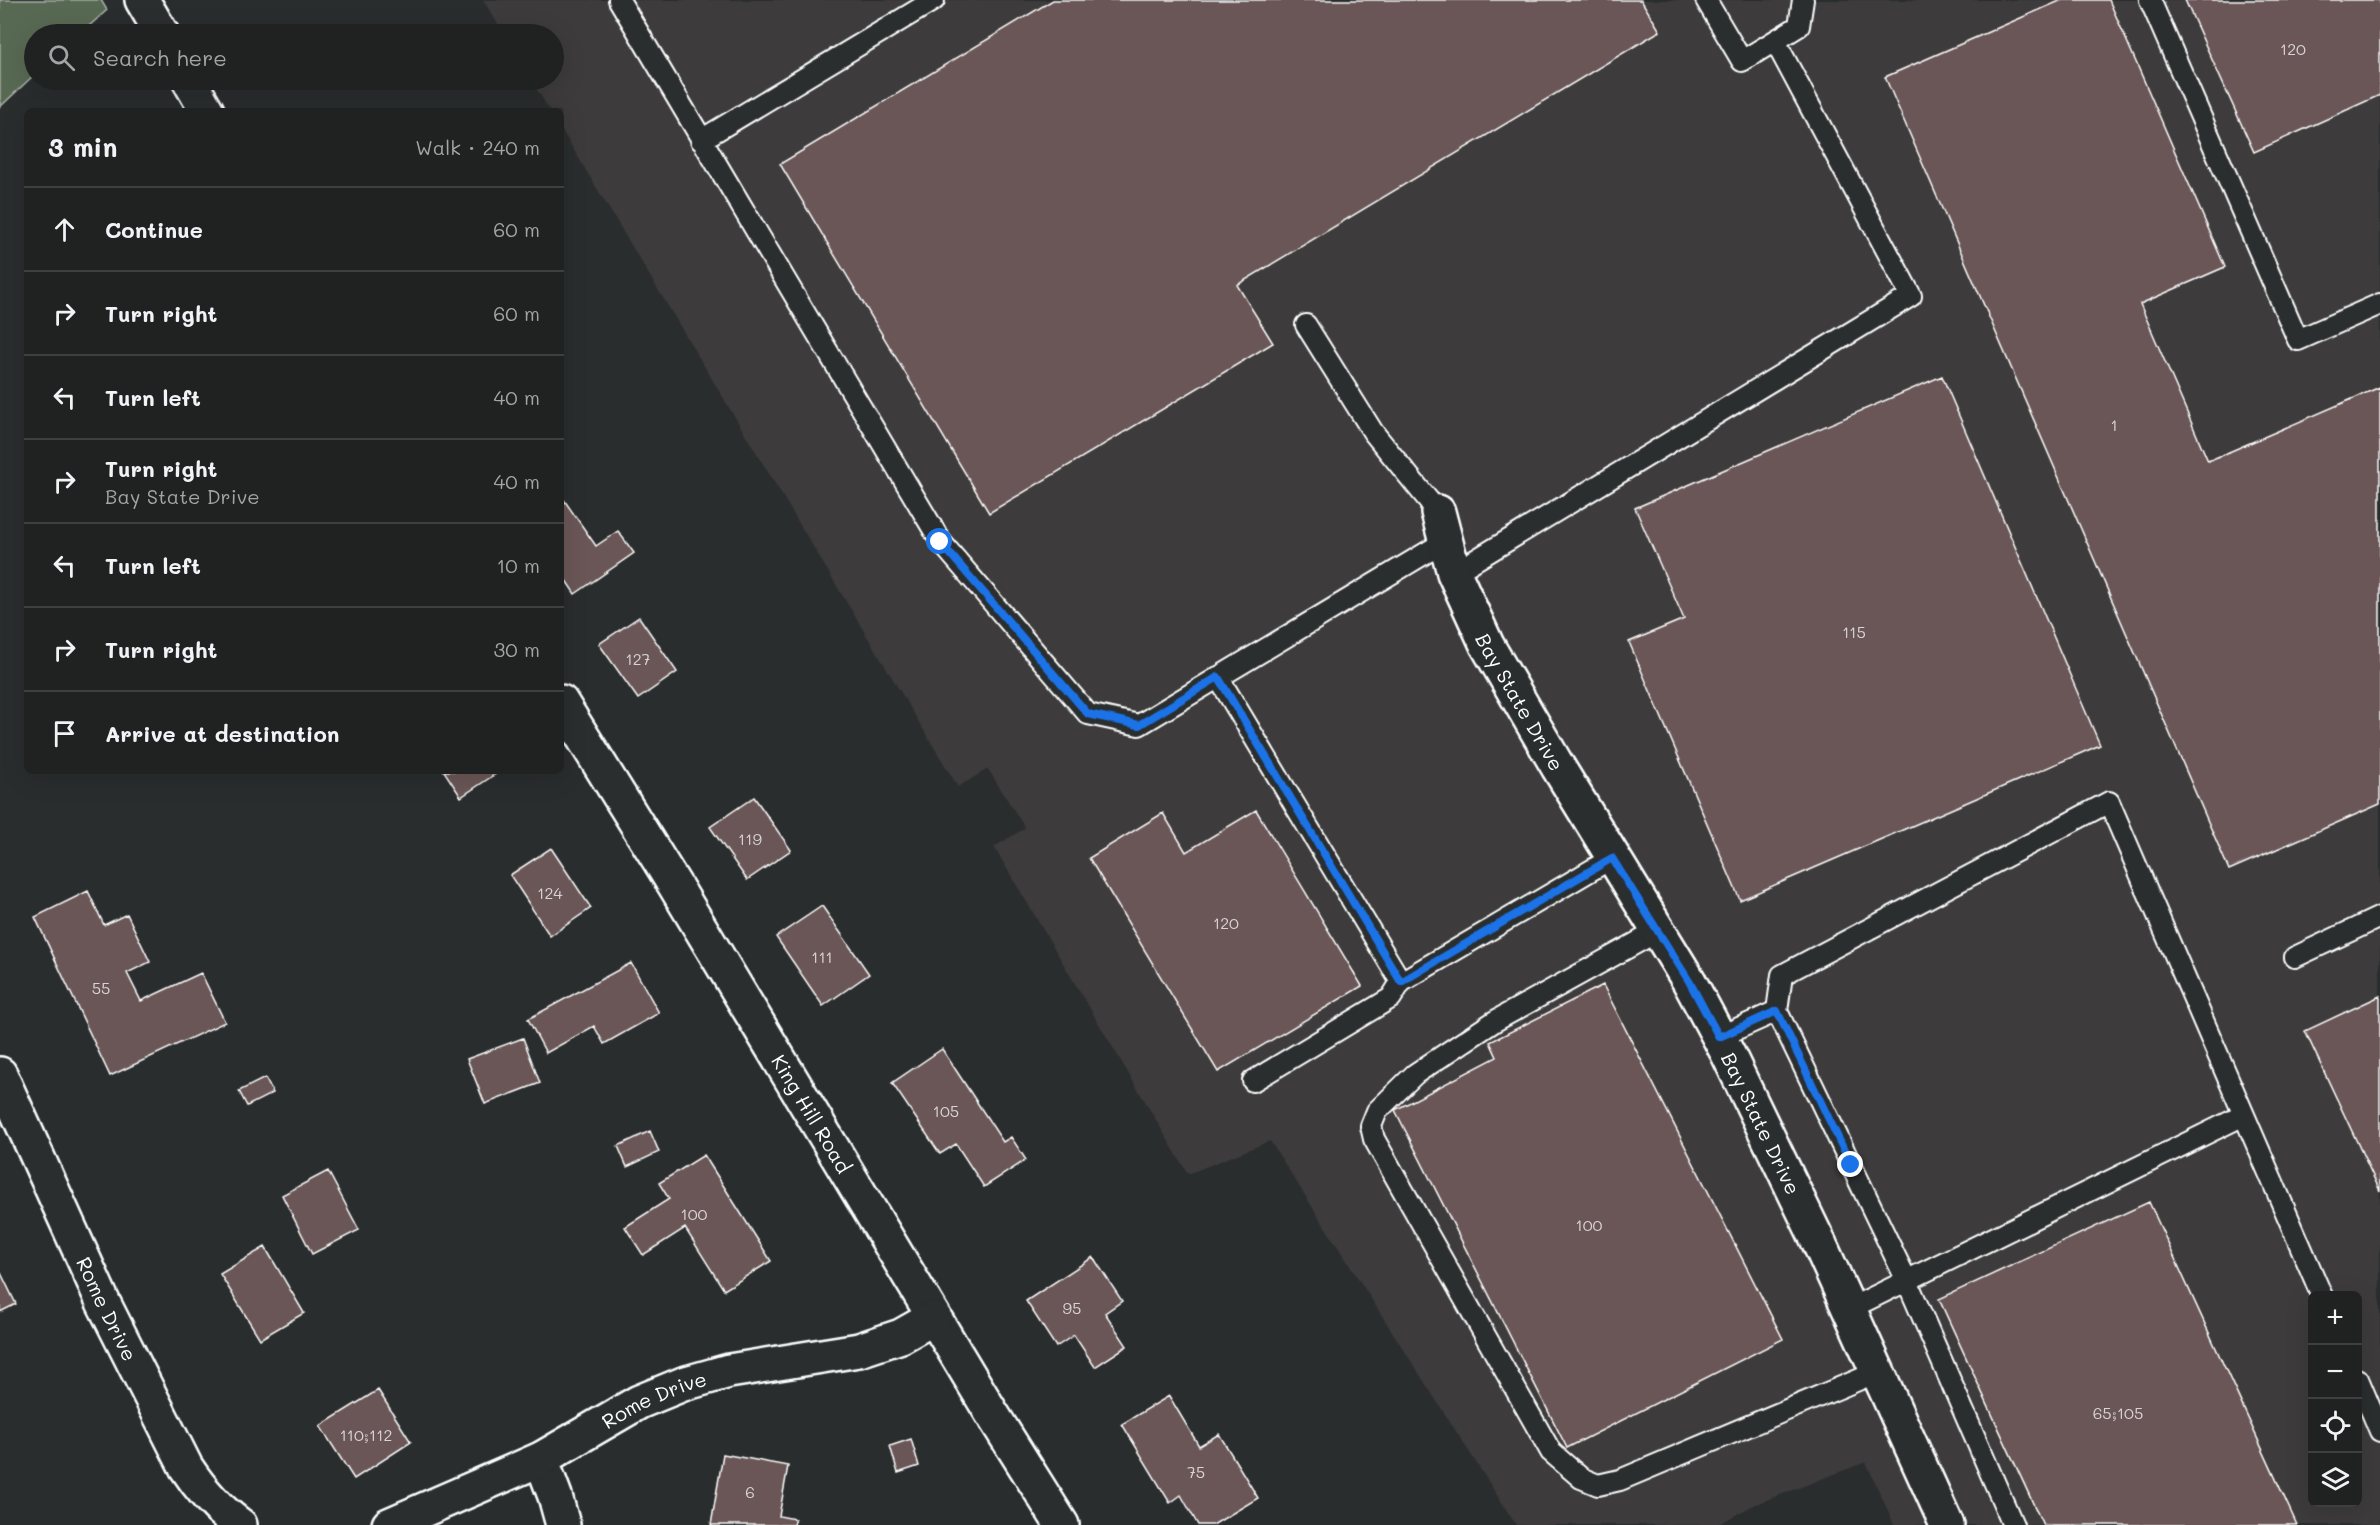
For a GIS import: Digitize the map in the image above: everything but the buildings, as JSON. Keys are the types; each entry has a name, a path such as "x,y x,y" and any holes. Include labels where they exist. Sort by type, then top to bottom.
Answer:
{"street":[{"path":"142,0 156,24"},
{"path":"195,90 205,108"},
{"name":"Bay State Drive","path":"1441,527 1454,573 1470,611 1505,677 1612,858 1689,981 1719,1037 1802,1207 1947,1525"},
{"name":"King Hill Road","path":"564,707 674,884 933,1318 1062,1525"},
{"name":"Rome Drive","path":"0,1074 103,1302 186,1467 216,1506 240,1525"},
{"name":"Rome Drive","path":"390,1525 541,1459 639,1402 683,1384 729,1371 859,1350 901,1336 933,1318"},
{"path":"541,1459 555,1496 562,1525"}],"lane":[{"path":"619,0 940,542 1088,714 1139,725 1218,677 1441,527 1400,466 1372,432 1306,325"},
{"path":"701,140 934,0"},
{"path":"1706,0 1742,61 1800,26 1803,0"},
{"path":"2150,0 2298,340 2380,304"},
{"path":"1454,573 1911,296 1775,41"},
{"path":"1218,677 1401,982"},
{"path":"2013,1525 1907,1281 1777,1011 1782,975 2109,802 2320,1291"},
{"path":"1253,1081 1391,998 1401,982 1612,858"},
{"path":"2295,957 2380,917"},
{"path":"1658,931 1495,1021 1424,1068 1377,1111 1371,1125 1374,1139 1551,1452 1581,1478 1598,1485 1620,1480 1877,1372"},
{"path":"1719,1037 1777,1011"},
{"path":"1849,1309 2244,1115"},
{"path":"2362,1388 2380,1431"}],"shaded area":[{"path":"483,0 2380,0 2380,1525 1894,1525 1866,1462 1754,1505 1717,1525 1516,1525 1270,1141 1188,1174 994,847 1025,828 988,769 958,787 564,134 564,108 548,108 537,90 564,90 564,24 498,24"}],"green space":[{"path":"0,0 101,0 107,10 91,24 24,24 24,84 0,107"}],"route":[{"path":"940,542 1088,714 1139,725 1218,677 1401,982 1612,858 1689,981 1719,1037 1777,1011 1851,1165"}]}
